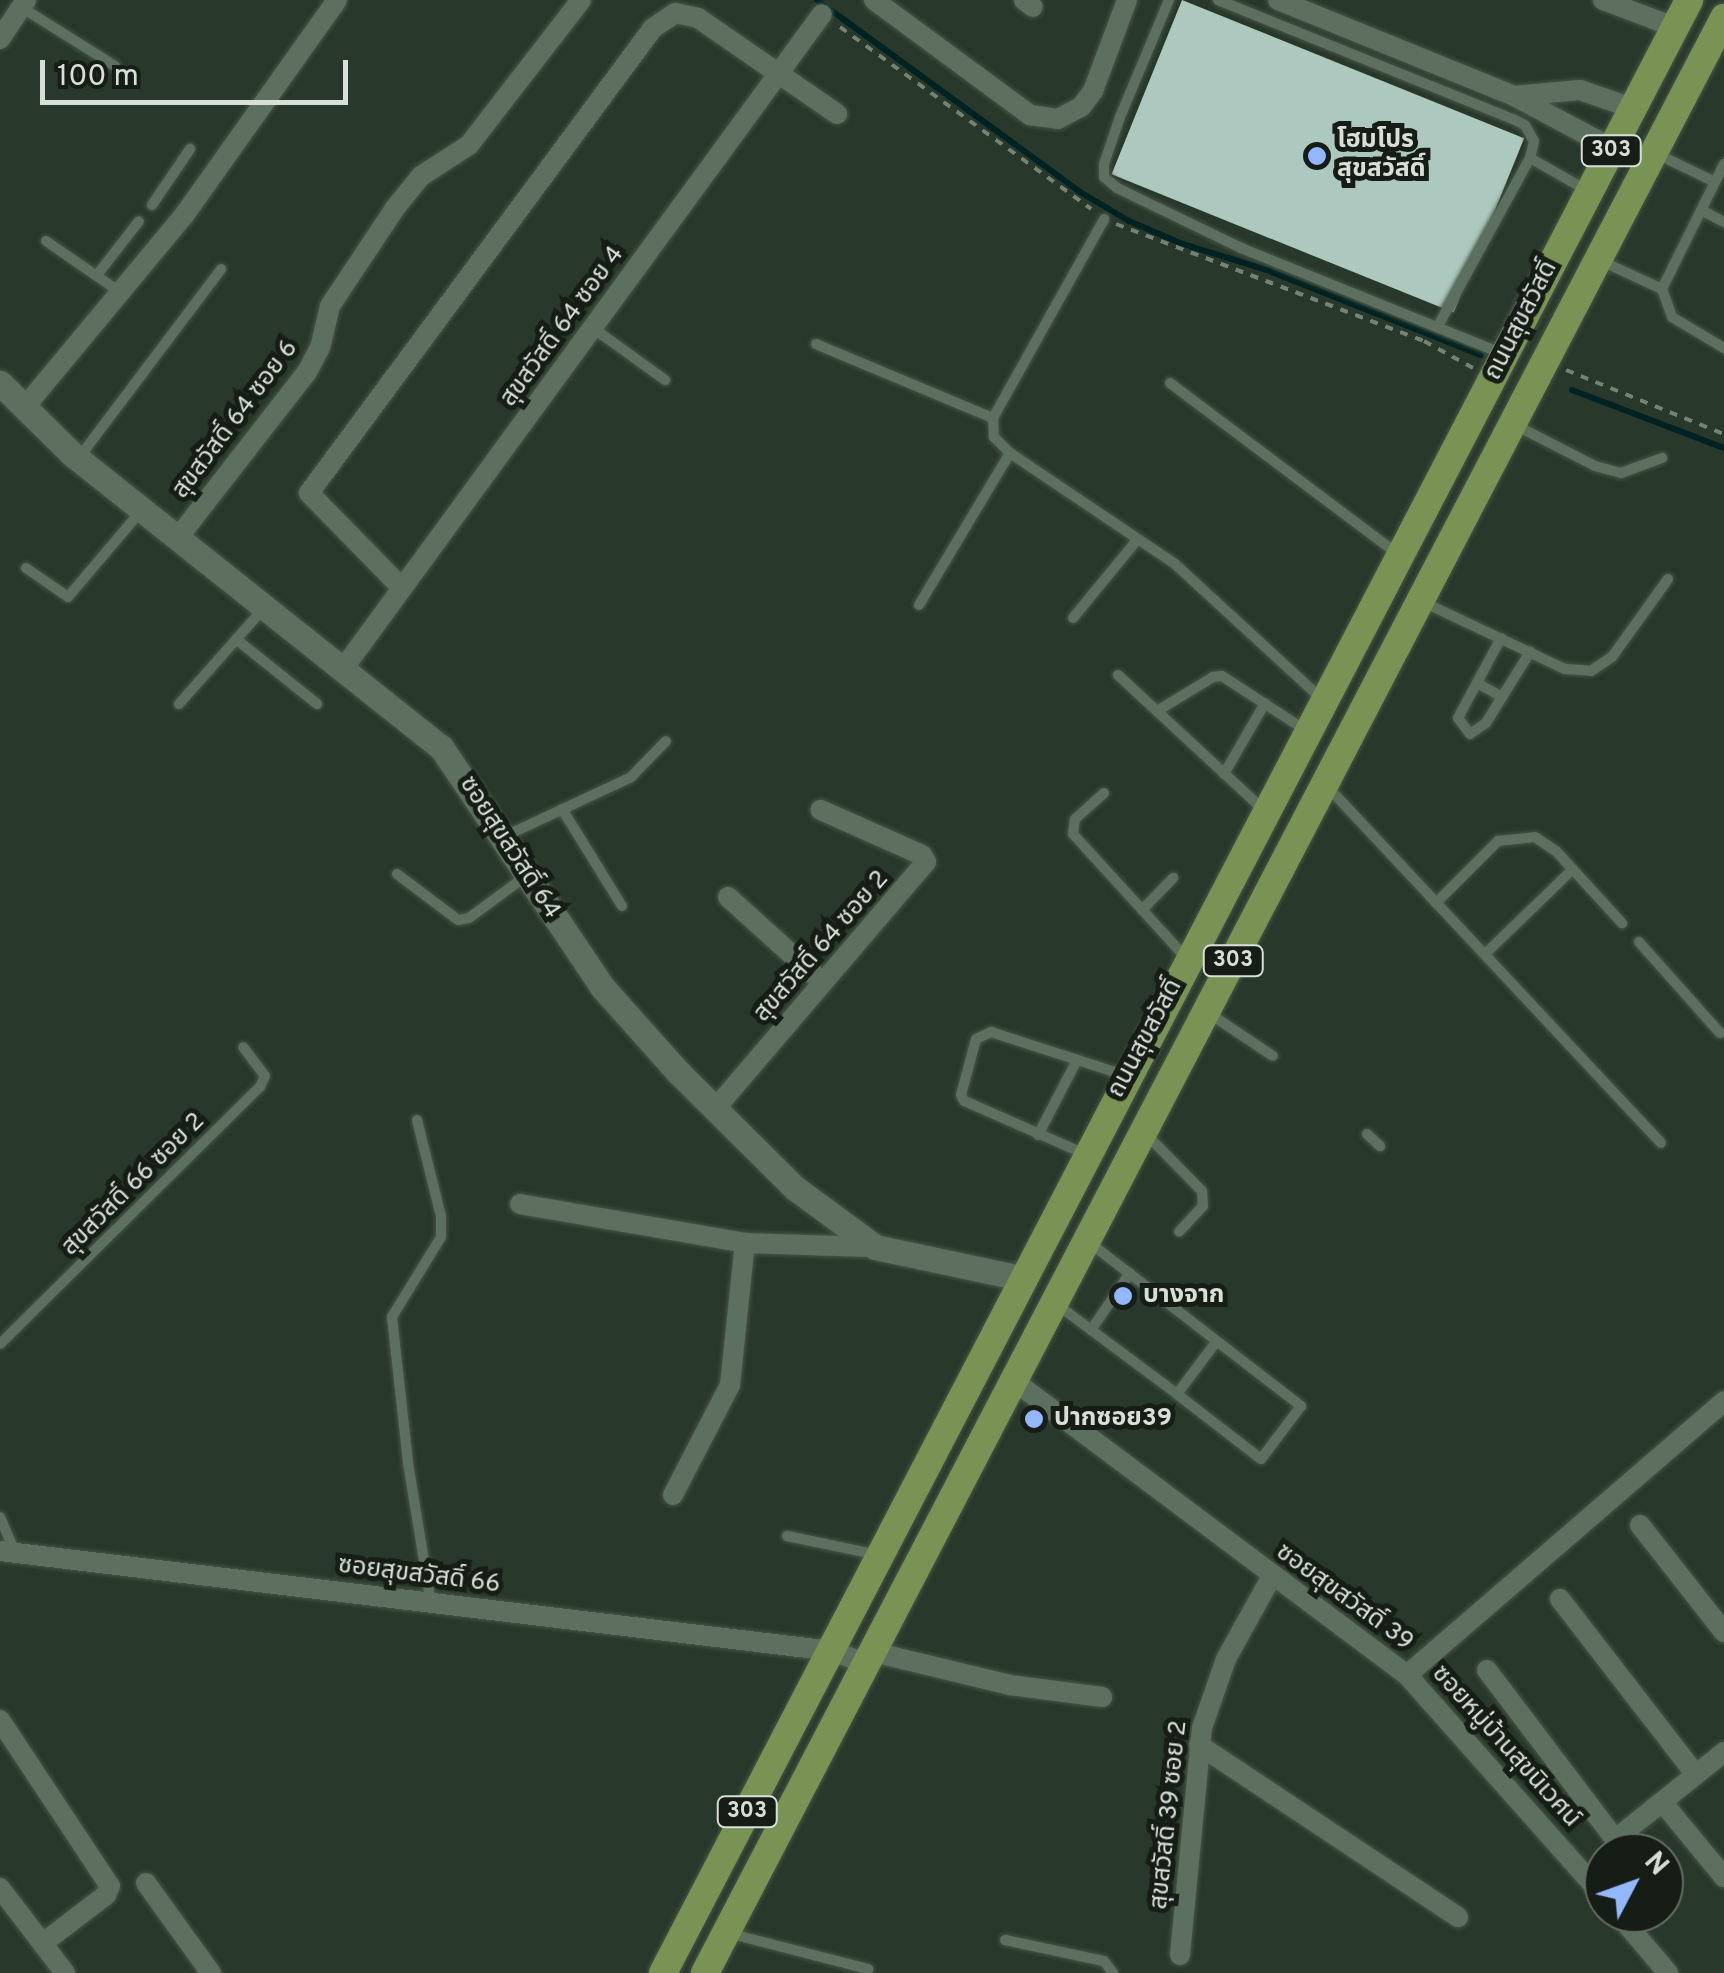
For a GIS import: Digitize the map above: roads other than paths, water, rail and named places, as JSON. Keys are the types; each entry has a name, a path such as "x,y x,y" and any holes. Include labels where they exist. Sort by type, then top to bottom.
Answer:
{"main road":[{"name":"ถนนสุขสวัสดิ์","path":"663,1973 1021,1278 1689,0"},
{"name":"ถนนสุขสวัสดิ์","path":"706,1973 1724,18"}],"street":[{"name":"สุขสวัสดิ์ 64 ซอย 6","path":"177,539 307,372 320,348 330,306 394,208 421,176 470,145 581,0"},
{"path":"874,0 1030,116 1058,119 1081,106 1093,91 1127,0"},
{"path":"1278,0 1514,96 1612,148"},
{"path":"1603,0 1674,27"},
{"path":"9,399 120,292 185,214 332,2"},
{"path":"0,40 24,4"},
{"path":"402,588 316,505 309,493 653,28 676,13 698,18 837,114"},
{"name":"สุขสวัสดิ์ 64 ซอย 4","path":"343,669 822,14"},
{"path":"1514,96 1580,90 1632,108"},
{"name":"ซอยสุขสวัสดิ์ 64","path":"9,399 177,539 441,747 603,988 715,1109 795,1188 875,1248 1021,1278"},
{"name":"สุขสวัสดิ์ 64 ซอย 2","path":"715,1109 926,862 922,855 821,810"},
{"path":"728,897 822,982"},
{"path":"520,1204 745,1243 875,1248"},
{"path":"673,1494 730,1386 745,1243"},
{"name":"ซอยสุขสวัสดิ์ 39","path":"1014,1381 1407,1675 1720,1414"},
{"path":"1640,1525 1724,1632"},
{"name":"ซอยสุขสวัสดิ์ 66","path":"8,1552 832,1651 1010,1685 1102,1696"},
{"name":"สุขสวัสดิ์ 39 ซอย 2","path":"1180,1955 1199,1745 1210,1694 1272,1576"},
{"path":"1560,1599 1696,1775"},
{"path":"1487,1670 1611,1834 1618,1837 1724,1752"},
{"name":"ซอยหมู่บ้านสุขนิเวศน์","path":"1407,1675 1584,1875"},
{"path":"2,1729 110,1886 106,1895 43,1943"},
{"path":"1199,1745 1458,1917"},
{"path":"1662,1802 1724,1877"},
{"path":"146,1883 212,1973"},
{"path":"0,1888 65,1973"},
{"path":"1635,1933 1668,1973"}],"lane":[{"path":"1169,0 1120,117 1104,164 1104,177 1117,188 1240,248 1504,355"},
{"path":"1218,0 1525,125 1534,141 1530,158 1438,326"},
{"path":"24,4 115,66"},
{"path":"152,206 190,149"},
{"path":"1654,153 1715,182"},
{"path":"1530,158 1588,192"},
{"path":"1662,289 1724,164"},
{"path":"1701,210 1724,222"},
{"path":"1104,219 993,418 994,437 1010,453 1221,602 1324,701"},
{"path":"96,275 139,221"},
{"path":"46,241 120,292"},
{"path":"1598,259 1662,289 1672,317 1724,348"},
{"path":"78,459 221,269"},
{"path":"593,328 665,380"},
{"path":"816,344 993,418"},
{"path":"1170,384 1400,556"},
{"path":"1512,424 1595,466 1621,473 1662,458"},
{"path":"918,605 1010,453"},
{"path":"26,568 68,598 142,510"},
{"path":"1073,618 1138,540"},
{"path":"1420,601 1566,669 1591,672 1612,657 1668,579"},
{"path":"179,704 264,608"},
{"path":"1501,638 1458,718 1470,734 1486,723 1530,652"},
{"path":"236,639 317,704"},
{"path":"1118,674 1265,812"},
{"path":"1158,711 1212,676 1222,676 1307,732"},
{"path":"1477,683 1502,697"},
{"path":"1224,774 1265,703"},
{"path":"500,838 631,776 666,741"},
{"path":"1325,784 1662,1143"},
{"path":"1104,794 1075,818 1073,834 1188,960"},
{"path":"562,809 622,906"},
{"path":"1436,903 1498,840 1534,836 1572,869 1622,923"},
{"path":"1485,954 1572,869"},
{"path":"397,874 458,920 469,918 526,876"},
{"path":"1142,910 1172,878"},
{"path":"1639,942 1720,1033"},
{"path":"1206,1012 1273,1056"},
{"path":"1086,1154 964,1101 961,1095 976,1039 991,1032 1127,1076"},
{"name":"สุขสวัสดิ์ 66 ซอย 2","path":"0,1344 260,1087 265,1076 244,1047"},
{"path":"1038,1134 1077,1060"},
{"path":"418,1120 441,1216 441,1237 392,1317 408,1463 430,1603"},
{"path":"1144,1132 1202,1191 1203,1206 1179,1232"},
{"path":"1367,1134 1380,1146"},
{"path":"1055,1303 1262,1459 1300,1406 1087,1240"},
{"path":"1090,1330 1130,1273"},
{"path":"1177,1394 1217,1341"},
{"path":"0,1516 8,1552"},
{"path":"787,1536 880,1555"},
{"path":"726,1933 868,1970"},
{"path":"1005,1940 1104,1961 1113,1973"}],"waterway":[{"path":"817,0 1080,192 1129,221 1183,244 1267,270 1481,355"},
{"path":"1572,390 1724,448"}],"place":[{"name":"โฮมโปร สุขสวัสดิ์","path":"1317,156"},
{"name":"บางจาก","path":"1123,1296"},
{"name":"ปากซอย39","path":"1034,1419"}]}
